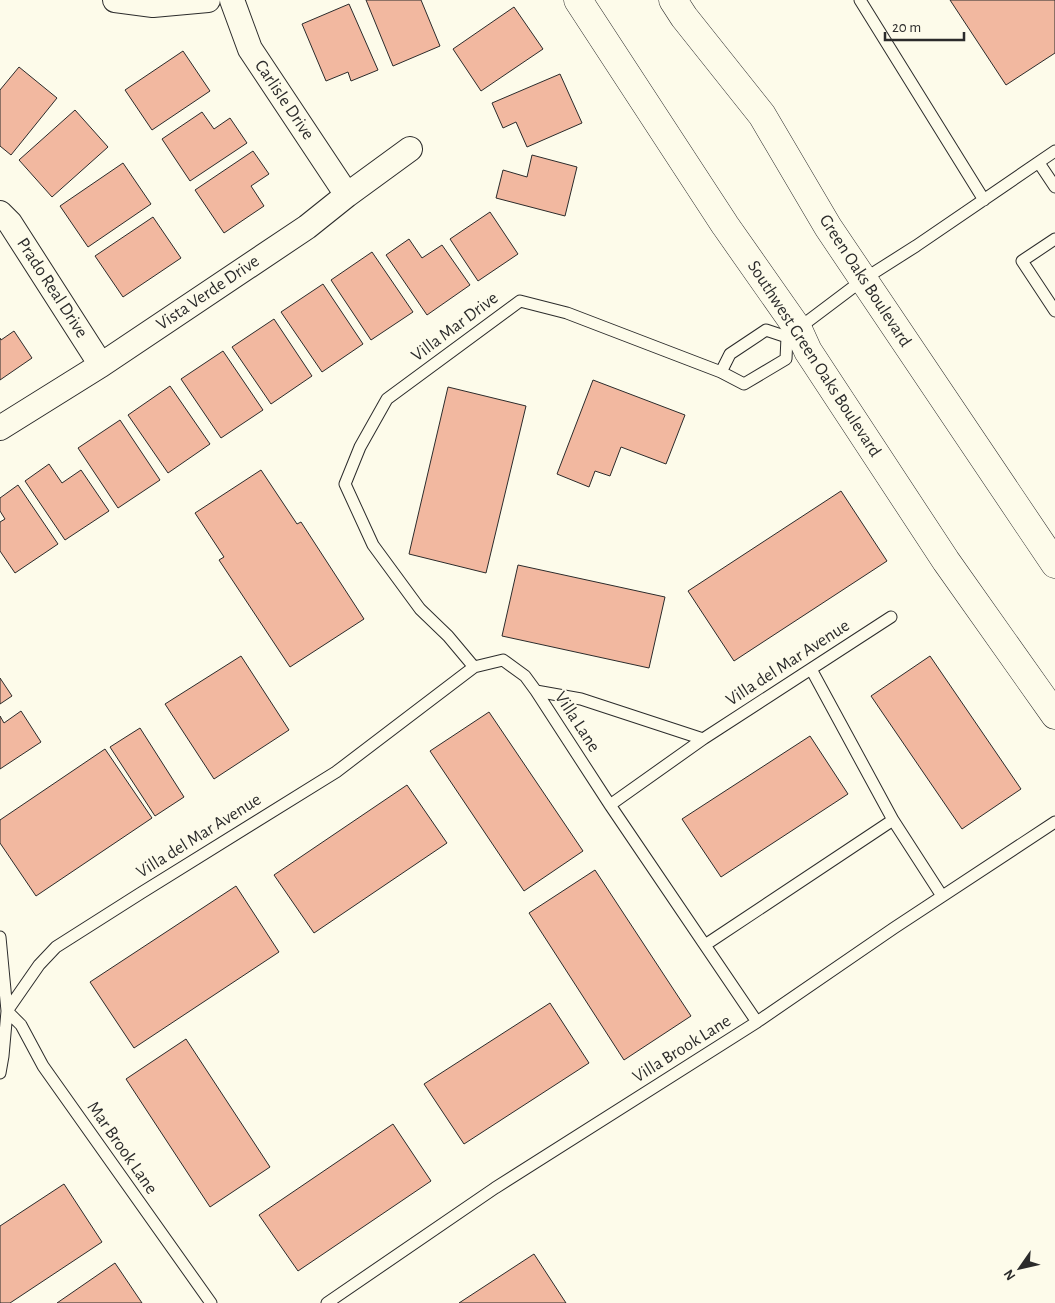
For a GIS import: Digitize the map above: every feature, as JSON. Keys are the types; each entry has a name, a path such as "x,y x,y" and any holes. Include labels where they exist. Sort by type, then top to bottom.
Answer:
{"main road":[{"name":"Southwest Green Oaks Boulevard","path":"578,0 793,333 808,351 946,561 1055,715"},
{"name":"Green Oaks Boulevard","path":"673,0 684,17 762,115 828,227 1055,564"}],"street":[{"path":"115,0 152,5 208,0"},
{"name":"Carlisle Drive","path":"232,0 250,49 347,195"},
{"name":"Vista Verde Drive","path":"0,428 101,365 307,228 347,195 410,149"},
{"name":"Prado Real Drive","path":"0,213 10,223 101,365"}],"lane":[{"path":"860,0 984,200"},
{"path":"721,372 730,354 766,330 793,333 864,279 1055,151"},
{"path":"1039,163 1055,187"},
{"path":"1055,239 1022,261 1055,311"},
{"name":"Villa Mar Drive","path":"474,667 448,636 420,609 373,545 345,484 360,447 387,400 520,300 567,313 721,372 744,384 786,359 793,333"},
{"name":"Villa del Mar Avenue","path":"610,805 704,739 891,617"},
{"name":"Villa Lane","path":"474,667 503,660 525,676 757,1022"},
{"name":"Villa del Mar Avenue","path":"0,1074 7,1012 39,965 56,947 141,892 336,772 474,667"},
{"path":"811,669 893,820 942,896"},
{"path":"536,691 582,699 704,739"},
{"path":"705,945 893,820"},
{"name":"Villa Brook Lane","path":"327,1303 495,1188 757,1022 942,896 1055,822"},
{"path":"0,937 7,1012"},
{"name":"Mar Brook Lane","path":"7,1012 20,1025 42,1066 211,1303"}],"building":[{"path":"366,0 421,0 440,46 393,66"},
{"path":"950,0 1055,0 1055,53 1006,85"},
{"path":"349,4 378,70 351,81 348,72 326,81 302,24"},
{"path":"514,7 543,49 481,91 453,49"},
{"path":"183,51 210,91 152,130 125,90"},
{"path":"19,67 57,98 11,155 0,146 0,90"},
{"path":"560,74 582,123 527,147 516,122 503,128 492,103"},
{"path":"75,110 108,147 52,197 19,160"},
{"path":"202,112 214,129 230,118 247,143 190,181 162,139"},
{"path":"253,151 269,174 251,186 264,206 224,233 195,190"},
{"path":"532,155 577,167 565,216 496,198 503,170 527,177"},
{"path":"123,163 151,204 88,247 60,206"},
{"path":"490,212 518,254 478,281 450,239"},
{"path":"153,217 181,258 123,297 95,256"},
{"path":"409,239 422,258 442,245 470,285 427,315 386,255"},
{"path":"372,252 413,312 371,340 331,280"},
{"path":"323,284 363,344 322,372 281,312"},
{"path":"274,319 312,376 271,404 232,347"},
{"path":"14,331 32,358 0,380 0,338 1,340"},
{"path":"223,351 263,410 221,438 181,379"},
{"path":"593,380 685,415 666,464 621,447 610,476 595,471 589,487 557,474"},
{"path":"170,386 210,444 168,473 128,415"},
{"path":"448,387 526,406 486,573 409,554"},
{"path":"120,420 160,480 118,508 78,448"},
{"path":"49,464 62,483 81,470 109,511 65,540 25,481"},
{"path":"261,470 297,524 301,522 364,619 290,667 219,560 224,557 195,513"},
{"path":"18,485 58,544 15,573 0,551 0,522 5,519 0,511 0,498"},
{"path":"841,491 887,561 734,661 688,591"},
{"path":"518,565 665,597 649,668 502,636"},
{"path":"241,656 289,730 214,779 165,704"},
{"path":"930,656 1021,789 962,829 871,696"},
{"path":"0,678 12,696 0,704"},
{"path":"21,711 41,742 0,769 0,716 4,723"},
{"path":"489,712 583,851 524,891 430,751"},
{"path":"140,728 184,797 155,816 110,747"},
{"path":"810,736 848,794 721,877 682,819"},
{"path":"105,749 152,818 36,896 0,843 0,820"},
{"path":"407,785 447,843 314,933 274,875"},
{"path":"595,870 691,1016 624,1060 529,913"},
{"path":"236,886 279,952 134,1048 90,982"},
{"path":"550,1003 589,1063 464,1144 424,1084"},
{"path":"186,1039 270,1167 210,1207 126,1079"},
{"path":"393,1124 431,1181 298,1271 259,1215"},
{"path":"64,1184 102,1242 10,1303 0,1303 0,1226"},
{"path":"534,1254 566,1303 459,1303"},
{"path":"115,1263 142,1303 57,1303"}]}
